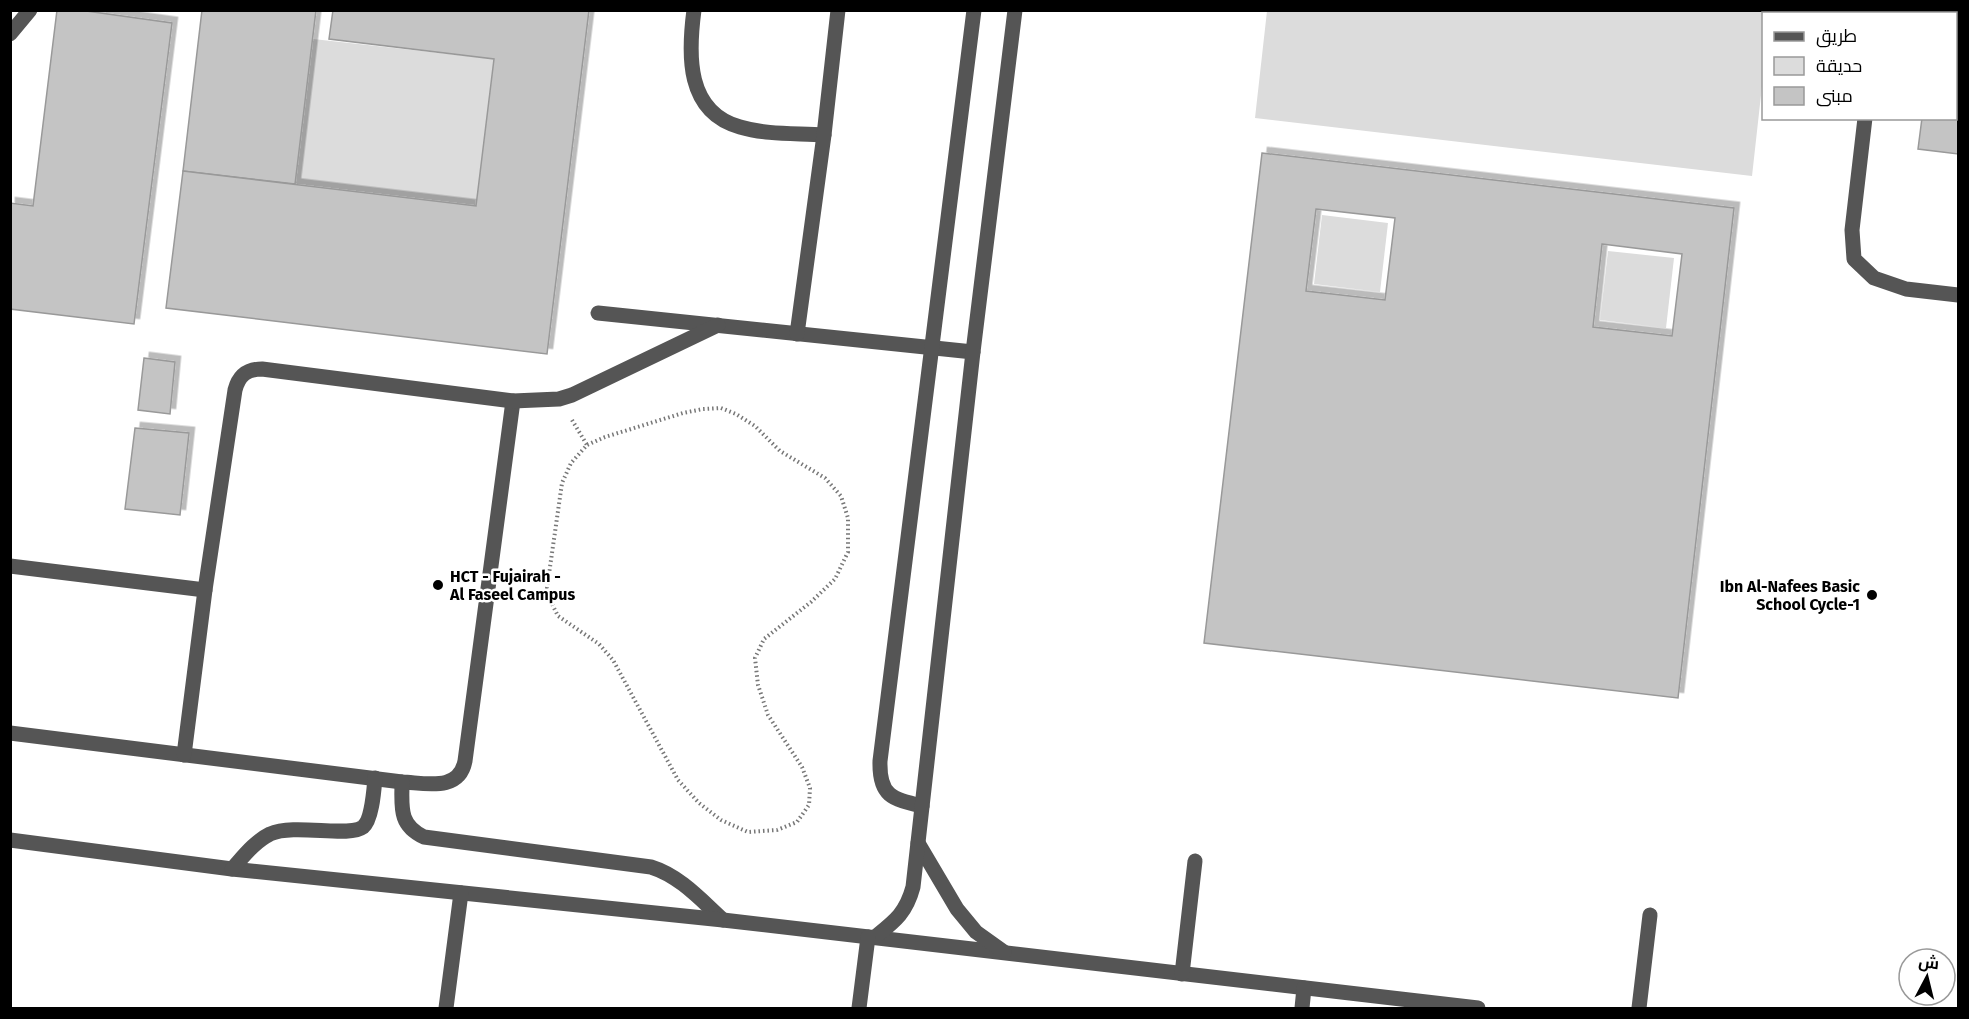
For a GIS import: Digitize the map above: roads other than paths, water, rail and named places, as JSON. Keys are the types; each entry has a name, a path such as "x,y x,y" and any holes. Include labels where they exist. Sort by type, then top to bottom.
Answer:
{"street":[{"path":"10,34 30,10"},
{"path":"694,10 690,42 691,70 699,96 718,117 740,127 824,135"},
{"path":"797,334 824,135 838,10"},
{"path":"922,806 898,800 886,791 880,777 930,348 974,10"},
{"path":"859,1008 871,937 901,915 908,905 913,887 972,352 1015,10"},
{"path":"1865,120 1852,230 1854,259 1874,278 1906,289 1959,295"},
{"path":"598,313 972,352"},
{"path":"184,755 235,390 244,373 252,369 262,369 513,401 559,399 572,395 718,325"},
{"path":"10,733 402,782 448,783 455,780 464,768 513,401"},
{"path":"10,566 206,590"},
{"path":"232,869 256,843 281,830 353,831 362,828 368,821 375,778"},
{"path":"402,782 404,818 415,832 424,837 662,870 682,883 723,920"},
{"path":"10,840 232,869 723,920 1478,1008"},
{"path":"918,843 957,909 969,924 976,932 1007,954"},
{"path":"1182,974 1195,861"},
{"path":"446,1008 461,893"},
{"path":"1639,1008 1650,915"},
{"path":"1302,1008 1304,988"}],"place":[{"name":"HCT - Fujairah - Al Faseel Campus","path":"438,585"},
{"name":"Ibn Al-Nafees Basic School Cycle-1","path":"1872,595"}]}
